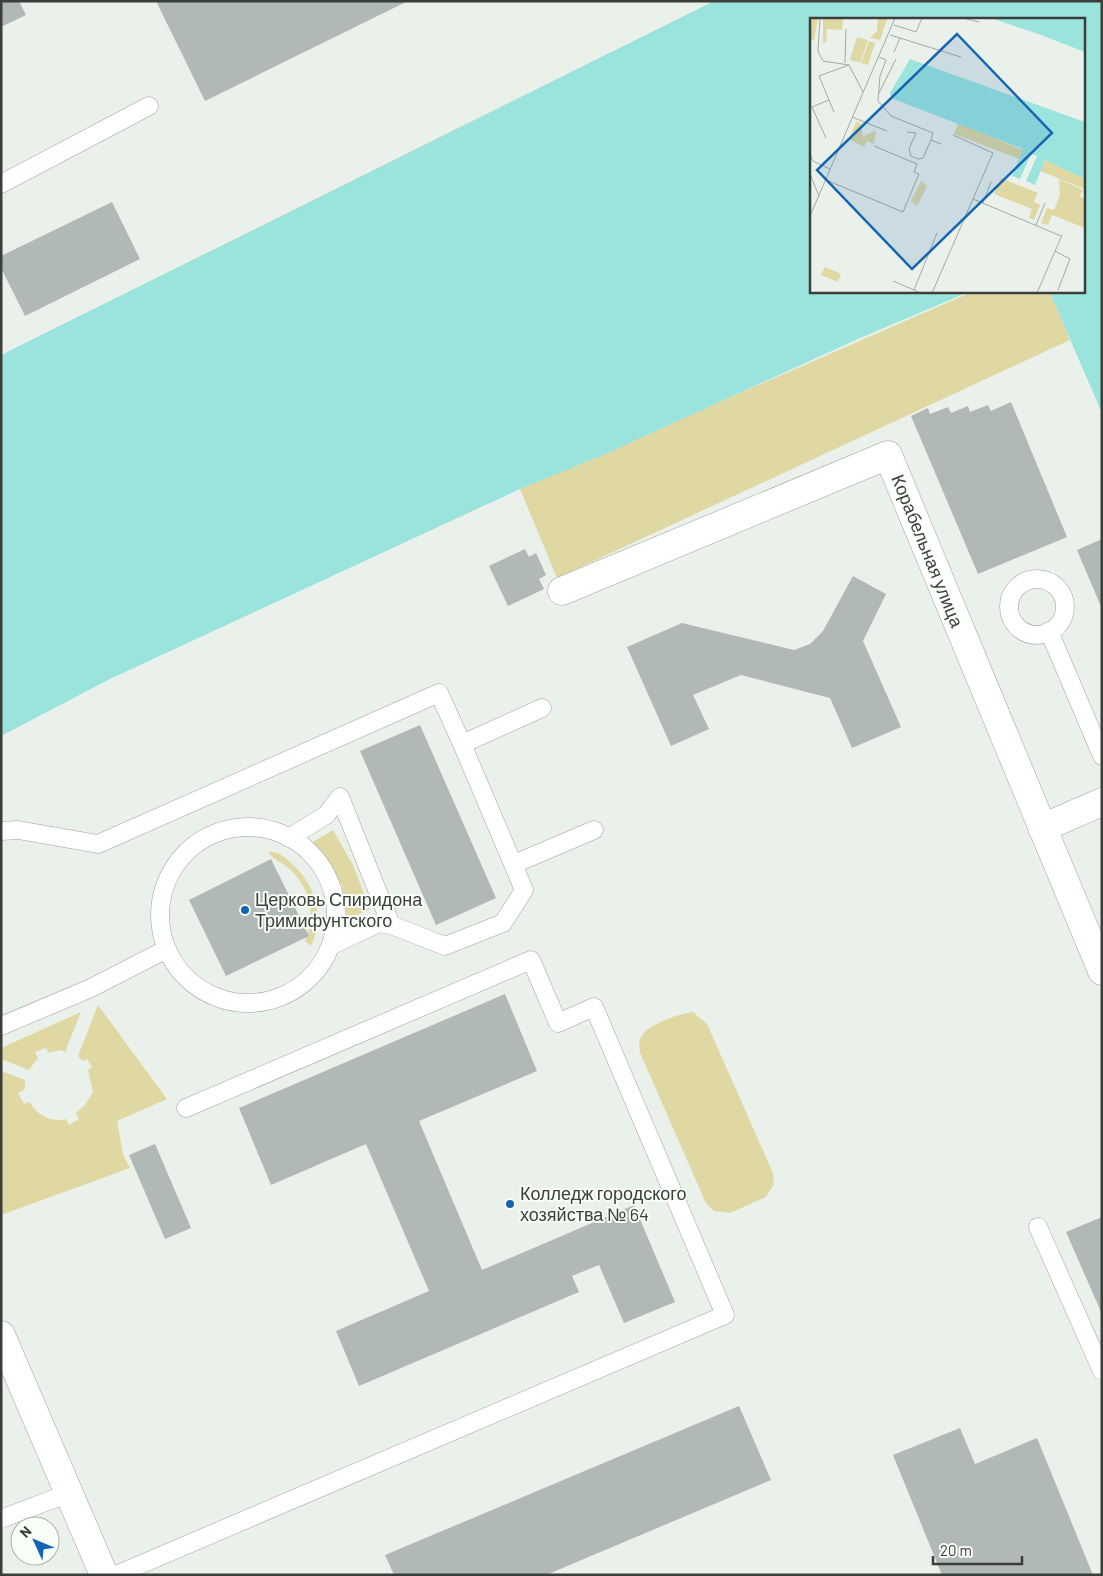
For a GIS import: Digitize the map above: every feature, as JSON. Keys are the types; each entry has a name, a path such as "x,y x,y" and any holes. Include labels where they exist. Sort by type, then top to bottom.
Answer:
{"street":[{"name":"Корабельная улица","path":"562,591 888,456 1102,971"},
{"path":"1042,828 1102,802"},
{"path":"1,1335 104,1575"}],"lane":[{"path":"1,184 149,106"},
{"path":"1049,631 1102,756"},
{"path":"1,831 18,830 98,844 439,692 524,890 503,922 445,946 391,925 380,923 332,945"},
{"path":"462,744 542,708"},
{"path":"289,838 326,815 340,797 391,925"},
{"path":"247,826 276,831 301,844 321,865 332,889 337,915 332,945 317,972 294,991 265,1002 242,1003 235,1003 206,994 182,975 165,950 159,922 162,892 174,866 193,845 218,831 247,826"},
{"path":"514,864 594,830"},
{"path":"1,1026 90,988 165,950"},
{"path":"116,1575 725,1315 594,1008 558,1023 531,960 186,1108"},
{"path":"1038,1227 1102,1371"},
{"path":"1,1519 69,1492"}],"shaded area":[{"path":"972,292 1049,292 1070,340 557,578 520,489"},
{"path":"333,830 353,865 370,909 347,919 342,885 336,880 334,870 313,842"},
{"path":"268,852 282,855 287,859 300,872 312,892 316,902 317,924 311,946 305,941 311,912 310,903 303,885 290,869"},
{"path":"98,1005 167,1099 117,1121 123,1154 130,1168 1,1215 1,1071 25,1080 25,1089 18,1093 24,1104 30,1102 40,1114 55,1120 66,1119 69,1125 79,1119 76,1113 85,1105 93,1092 88,1070 92,1067 87,1059 83,1061 78,1056"},
{"path":"81,1012 65,1052 60,1050 49,1053 46,1048 35,1052 38,1058 29,1070 1,1059 1,1048"},
{"path":"693,1012 707,1024 773,1173 774,1184 766,1197 730,1213 714,1211 706,1203 640,1053 641,1036 652,1026 681,1014"}],"water":[{"path":"714,1 1102,1 1102,413 1049,292 1086,292 1086,18 810,18 810,292 969,292 858,339 601,456 520,489 110,679 1,736 1,355"}],"building":[{"path":"1,1 19,1 26,15 1,27"},
{"path":"156,1 408,1 205,101"},
{"path":"112,202 140,259 25,316 1,268 1,256"},
{"path":"1011,402 1067,537 978,574 911,416 928,408 930,414 948,407 951,413 968,406 970,412 988,405 991,411"},
{"path":"1102,539 1102,609 1077,550"},
{"path":"525,549 529,557 536,553 546,575 539,579 544,589 508,606 489,566"},
{"path":"853,576 886,594 863,641 901,727 852,748 830,698 741,675 693,695 709,729 671,746 627,647 682,623 794,650 810,644 823,631"},
{"path":"420,725 496,898 436,925 360,751"},
{"name":"Церковь Спиридона Тримифунтского","path":"271,859 309,936 226,976 189,900"},
{"path":"505,994 537,1071 419,1121 482,1270 634,1205 675,1302 624,1323 599,1265 572,1276 579,1292 359,1386 336,1331 429,1291 366,1144 271,1185 239,1108"},
{"path":"155,1144 191,1228 165,1239 129,1155"},
{"path":"1102,1217 1102,1314 1066,1232"},
{"path":"739,1406 771,1480 546,1575 394,1575 385,1555"},
{"path":"960,1428 975,1464 1037,1438 1093,1575 942,1575 893,1455"}],"place":[{"name":"Церковь Спиридона Тримифунтского","path":"245,910"},
{"name":"Колледж городского хозяйства № 64","path":"510,1204"}]}
